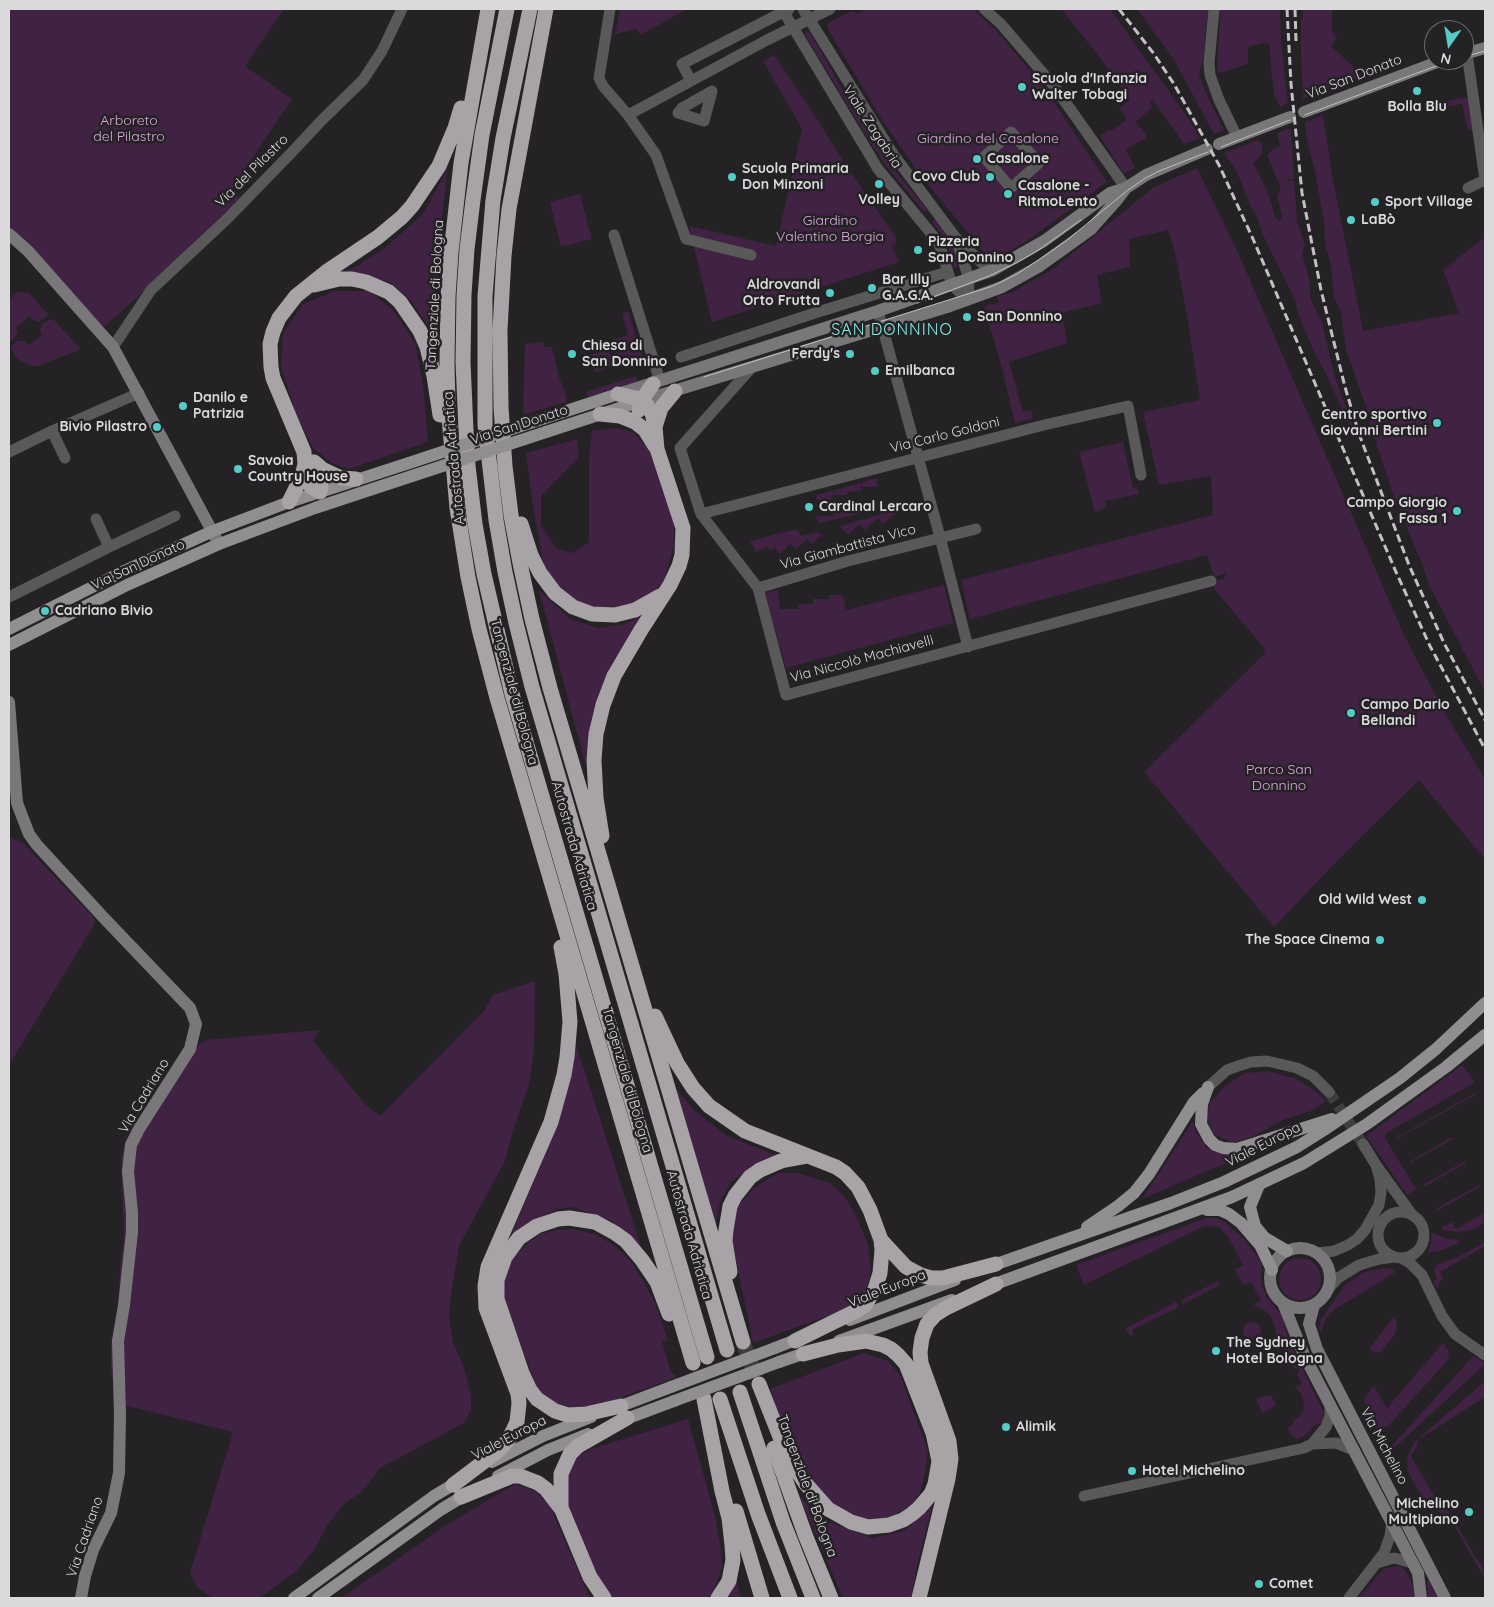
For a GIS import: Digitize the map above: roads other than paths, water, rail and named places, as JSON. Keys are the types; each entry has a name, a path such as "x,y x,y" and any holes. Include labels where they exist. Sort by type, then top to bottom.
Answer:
{"highway":[{"name":"Tangenziale di Bologna","path":"488,9 466,126 448,297 448,406 457,508 468,577 497,698 697,1361"},
{"name":"Autostrada Adriatica","path":"507,9 482,135 472,200 464,295 463,362 465,420 475,524 484,574 512,694 697,1361"},
{"name":"Autostrada Adriatica","path":"530,9 503,138 493,200 485,296 486,425 496,520 512,606 532,686 726,1350"},
{"path":"546,9 509,209 504,256 500,330 501,407 511,515 532,619 550,688 742,1342 725,1241 730,1206 742,1186 760,1170 781,1161 808,1156"},
{"path":"322,498 311,487 307,460 273,378 270,356 273,332 279,318 296,296 326,272 390,228 412,206 424,190 439,166 455,128 485,28"},
{"path":"308,287 325,281 339,279 366,282 389,292 410,314 420,331 430,360 457,508"},
{"path":"656,382 641,401 639,408 640,417 650,429 658,449 683,528 684,542 679,566 666,592 614,676 603,705 594,746 594,779 598,813 619,921 658,1025 677,1063 693,1088 709,1106 739,1127 764,1139 826,1162 836,1167 851,1180 863,1195 881,1240 906,1267 931,1278 943,1278 996,1264"},
{"path":"650,429 661,408 675,391"},
{"path":"618,394 641,401"},
{"path":"501,407 522,528 531,555 548,585 573,607 603,616 635,610 666,592"},
{"path":"600,414 628,418 650,429"},
{"path":"307,460 341,478 356,479"},
{"path":"288,502 300,483 307,460"},
{"path":"457,1491 510,1439 514,1432 518,1413 518,1394 486,1308 485,1286 488,1267 551,1122 567,1057 570,1022 566,974 542,850"},
{"path":"624,1412 568,1415 546,1406 536,1399 530,1390 503,1321 496,1290 500,1269 505,1257 519,1238 528,1231 548,1221 569,1218 595,1222 615,1233 642,1260 657,1282 697,1361"},
{"path":"795,1341 865,1305 875,1289 880,1273 881,1240"},
{"path":"919,1598 948,1479 951,1459 949,1441 921,1364 922,1338 927,1324 934,1315 996,1284"},
{"name":"Tangenziale di Bologna","path":"803,1354 838,1345 866,1341 891,1349 906,1364 933,1433 939,1461 930,1494 912,1514 896,1523 879,1527 868,1527 851,1522 828,1508 805,1483 788,1458 757,1384 791,1496 831,1598"},
{"path":"740,1392 783,1522 812,1598"},
{"path":"710,1401 722,1491 729,1518 733,1560 729,1580 718,1598"},
{"path":"710,1401 762,1598"},
{"path":"710,1401 758,1514 790,1598"},
{"path":"562,1510 561,1474 570,1454 624,1412"},
{"path":"457,1491 512,1476 520,1476 538,1483 562,1510 590,1577 604,1598"}],"main road":[{"name":"Via San Donato","path":"9,645 127,585 322,498 356,479 618,394"},
{"name":"Via San Donato","path":"9,629 122,572 213,531 288,502 322,498 412,476 641,401"},
{"name":"Viale Europa","path":"294,1598 457,1491 548,1450 671,1387 996,1264 1171,1203 1224,1182 1296,1147 1362,1105 1416,1066 1485,1004"},
{"name":"Viale Europa","path":"624,1412 674,1401 1232,1197 1304,1163 1343,1139 1446,1067 1485,1035"},
{"path":"1208,1087 1202,1104 1201,1124 1209,1140 1223,1148 1237,1149 1308,1128 1362,1105"},
{"path":"1068,1238 1118,1206 1134,1193 1149,1174 1194,1102 1208,1087"},
{"path":"1259,1185 1250,1207 1254,1226 1264,1238 1288,1251"},
{"path":"1079,1254 1201,1211 1220,1210 1229,1214 1250,1233 1260,1245 1272,1270"},
{"name":"Viale Europa","path":"318,1598 393,1543 457,1491"}],"street":[{"name":"Via del Pilastro","path":"113,347 151,290 226,219 363,80 382,51 402,9"},
{"path":"610,9 599,68 599,78 603,86 628,115 656,155 686,240 751,255"},
{"path":"628,115 793,27 806,14 830,9"},
{"path":"984,9 1001,24 1054,86 1126,188"},
{"path":"1214,9 1209,64 1210,75 1219,100 1237,137"},
{"path":"691,81 682,64 785,10"},
{"name":"Viale Zagabria","path":"785,10 793,27 878,169 939,243 952,285"},
{"name":"Viale Zagabria","path":"806,14 893,154 956,238 982,263 993,270"},
{"name":"Via San Donato","path":"1304,112 1424,67"},
{"path":"1468,188 1485,180 1469,70"},
{"path":"1220,144 1290,117"},
{"path":"1011,132 1039,163 1011,188 984,157 1011,132"},
{"name":"Via San Donato","path":"618,394 878,311 993,270 1044,241 1110,193 1126,188 1146,175 1207,150"},
{"name":"Via San Donato","path":"641,401 968,300 1016,280 1058,254 1091,229 1126,188"},
{"path":"9,234 28,251 113,347 219,544"},
{"path":"614,235 656,382"},
{"name":"Viale Zagabria","path":"956,238 969,279"},
{"path":"682,357 808,315 947,272"},
{"path":"968,300 969,279"},
{"path":"952,285 968,300"},
{"path":"878,311 968,647"},
{"name":"Via Niccolò Machiavelli","path":"752,367 680,448 701,514 758,588 786,694 1211,581"},
{"path":"9,452 52,431 139,394"},
{"name":"Via Carlo Goldoni","path":"701,514 1128,406 1140,475"},
{"path":"52,431 65,458"},
{"name":"Via San Donato","path":"9,597 175,516"},
{"name":"Via San Donato","path":"96,520 109,547"},
{"name":"Via Giambattista Vico","path":"758,588 848,561 976,529"},
{"name":"Via Cadriano","path":"9,702 17,803 29,834 36,845 190,1008 196,1024 190,1049 139,1129 131,1146 128,1171 132,1232 118,1341 119,1473 111,1513 93,1550 81,1598"},
{"path":"1208,1087 1228,1070 1251,1062 1267,1062 1282,1063 1297,1068 1313,1076 1329,1092"},
{"path":"1362,1144 1413,1216"},
{"path":"1358,1239 1379,1205 1382,1192 1376,1166"},
{"path":"1419,1271 1398,1257 1386,1252 1381,1246 1378,1231 1385,1218 1399,1212 1406,1213 1419,1220 1424,1232 1418,1260 1419,1271 1442,1316 1455,1334 1485,1355"},
{"path":"1317,1254 1334,1251 1358,1239 1381,1224"},
{"path":"1329,1288 1328,1267 1317,1254 1303,1248 1288,1251 1278,1259 1270,1276 1272,1288 1283,1303 1295,1308 1308,1307 1324,1297 1338,1278 1358,1265 1379,1259 1411,1255 1420,1248"},
{"name":"Via Michelino","path":"1283,1303 1300,1346 1413,1563 1420,1580 1421,1598"},
{"name":"Via Michelino","path":"1314,1305 1309,1324 1316,1349 1446,1598"},
{"path":"1312,1444 1326,1427 1330,1416 1330,1404"},
{"name":"Via Michelino","path":"1084,1496 1304,1448 1312,1444 1336,1443 1354,1450"},
{"path":"1350,1598 1377,1563 1387,1546 1392,1521"},
{"path":"1377,1563 1394,1558 1413,1563"}],"tunnel":[{"path":"1329,1092 1363,1144"},
{"path":"743,1342 759,1384"}],"tram line":[{"path":"1474,54 1485,51"},
{"path":"1305,115 1425,70"},
{"path":"1221,147 1290,120"},
{"path":"704,377 993,286 1017,274 1066,241 1144,179 1159,171 1208,152"},
{"path":"917,303 989,276 1018,262 1081,220"}],"railway":[{"path":"1119,9 1154,54 1174,84 1219,165 1253,239 1396,572 1430,646 1485,749"},
{"path":"1287,9 1291,84 1302,193 1321,290 1345,387 1359,434 1409,565 1444,643 1485,720"},
{"path":"1295,9 1296,41"}],"place":[{"name":"Scuola d'Infanzia Walter Tobagi","path":"1022,87"},
{"name":"Bolla Blu","path":"1417,91"},
{"name":"Casalone","path":"977,159"},
{"name":"Scuola Primaria Don Minzoni","path":"732,177"},
{"name":"Covo Club","path":"990,177"},
{"name":"Volley","path":"879,184"},
{"name":"Casalone - RitmoLento","path":"1008,194"},
{"name":"Sport Village","path":"1375,202"},
{"name":"LaBò","path":"1351,220"},
{"name":"Pizzeria San Donnino","path":"918,250"},
{"name":"Bar Illy G.A.G.A.","path":"872,288"},
{"name":"Aldrovandi Orto Frutta","path":"830,293"},
{"name":"San Donnino","path":"967,317"},
{"name":"Chiesa di San Donnino","path":"572,354"},
{"name":"Ferdy's","path":"850,354"},
{"name":"Emilbanca","path":"875,371"},
{"name":"Danilo e Patrizia","path":"183,406"},
{"name":"Centro sportivo Giovanni Bertini","path":"1437,423"},
{"name":"Bivio Pilastro","path":"157,427"},
{"name":"Savoia Country House","path":"238,469"},
{"name":"Cardinal Lercaro","path":"809,507"},
{"name":"Campo Giorgio Fassa 1","path":"1457,511"},
{"name":"Cadriano Bivio","path":"45,611"},
{"name":"Campo Dario Bellandi","path":"1351,713"},
{"name":"Old Wild West","path":"1422,900"},
{"name":"The Space Cinema","path":"1380,940"},
{"name":"The Sydney Hotel Bologna","path":"1216,1351"},
{"name":"Alimik","path":"1006,1427"},
{"name":"Hotel Michelino","path":"1132,1471"},
{"name":"Michelino Multipiano","path":"1469,1512"},
{"name":"Comet","path":"1259,1584"}],"district":[{"name":"SAN DONNINO","path":"892,330"}],"park label":[{"name":"Arboreto del Pilastro","path":"129,130"},
{"name":"Giardino del Casalone","path":"988,139"},
{"name":"Giardino Valentino Borgia","path":"830,230"},
{"name":"Parco San Donnino","path":"1279,778"}]}
